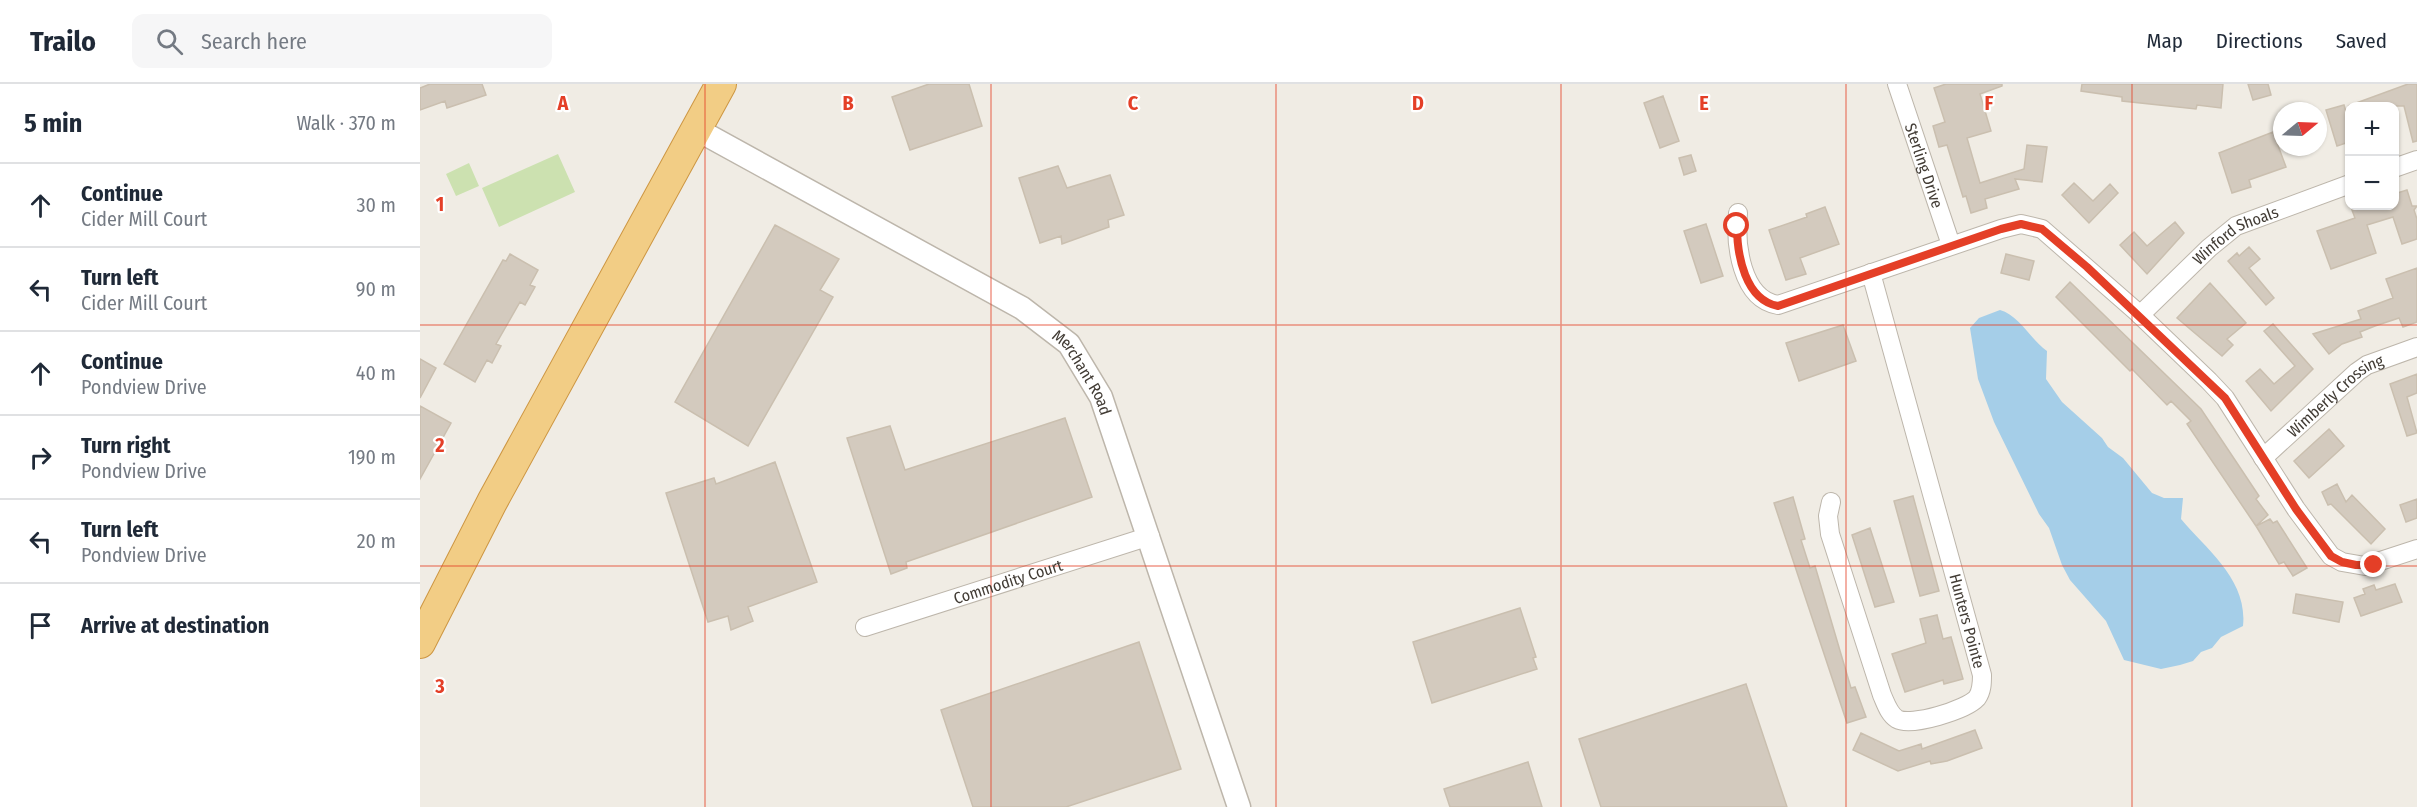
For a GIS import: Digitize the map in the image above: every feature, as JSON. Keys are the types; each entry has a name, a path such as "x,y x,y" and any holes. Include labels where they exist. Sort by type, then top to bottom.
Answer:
{"highway":[{"path":"420,643 498,492 721,84"}],"street":[{"name":"Sterling Drive","path":"1897,84 1951,245"},
{"name":"Merchant Road","path":"696,129 1022,308 1068,344 1101,397 1150,536 1239,807"},
{"path":"2399,166 2417,160"},
{"name":"Winford Shoals","path":"2140,315 2209,248 2236,226 2345,185"},
{"path":"1738,213 1737,236 1747,278 1754,292 1769,304 1787,303 2001,229 2021,224 2042,229 2140,315 2225,398 2322,547 2331,556 2342,562 2365,566 2417,549"},
{"name":"Hunters Pointe","path":"1831,502 1828,516 1830,534 1882,695 1893,717 1907,723 1917,722 1971,702 1978,696 1982,675 1871,273"},
{"name":"Wimberly Crossing","path":"2264,458 2357,372 2367,365 2417,347"},
{"name":"Commodity Court","path":"866,627 1150,536"}],"green space":[{"path":"558,154 575,192 499,227 482,188"},
{"path":"469,163 479,186 456,196 446,174"}],"water":[{"path":"2000,310 2019,322 2047,351 2046,379 2062,402 2102,438 2108,447 2123,458 2152,493 2164,498 2183,498 2181,519 2224,567 2232,580 2243,609 2243,626 2221,637 2212,648 2201,652 2193,661 2161,669 2124,660 2106,621 2070,580 2062,565 2049,528 2039,514 1994,422 1978,379 1970,328 1979,318"}],"building":[{"path":"430,84 482,84 486,95 447,108 445,101 420,110 420,88"},
{"path":"929,84 969,84 982,126 910,150 892,97"},
{"path":"1946,84 2002,84 2002,86 1980,94 1991,131 1967,138 1980,183 2024,169 2027,145 2047,147 2042,182 2015,179 2019,189 1985,199 1987,208 1971,213 1966,196 1963,197 1947,145 1939,147 1933,126 1945,122 1934,88"},
{"path":"2082,84 2223,84 2221,108 2197,105 2196,109 2122,101 2122,97 2081,91"},
{"path":"2248,84 2268,84 2271,95 2253,100"},
{"path":"2408,84 2417,84 2417,141 2413,142 2404,106 2399,106 2399,102 2359,102"},
{"path":"1663,96 1679,141 1660,148 1644,103"},
{"path":"2344,105 2345,143 2337,146 2327,110"},
{"path":"2273,132 2273,156 2282,156 2286,167 2249,180 2251,187 2232,193 2219,153"},
{"path":"1691,155 1696,171 1684,175 1679,158"},
{"path":"1058,166 1067,188 1110,175 1124,215 1108,220 1109,227 1062,244 1061,236 1040,243 1019,178"},
{"path":"2074,183 2093,201 2110,184 2118,193 2089,223 2062,195"},
{"path":"2407,190 2412,206 2417,206 2414,210 2417,219 2417,239 2402,244 2393,217 2367,225 2376,253 2331,269 2317,231 2355,218 2352,210 2399,210 2399,192"},
{"path":"1825,207 1839,244 1800,258 1806,274 1786,280 1769,230 1807,217 1806,214"},
{"path":"2175,222 2184,233 2147,274 2120,245 2134,232 2147,246"},
{"path":"1706,224 1723,276 1701,283 1684,231"},
{"path":"775,225 839,259 820,290 833,297 748,446 675,402"},
{"path":"2249,247 2260,259 2249,268 2274,298 2266,305 2228,261 2237,253 2239,256"},
{"path":"510,254 538,270 530,285 535,287 525,305 520,302 496,344 501,346 492,363 487,360 475,382 444,364 503,260 506,261"},
{"path":"2006,254 2034,261 2029,280 2001,273"},
{"path":"2417,268 2417,322 2403,327 2399,318 2375,326 2360,332 2362,337 2342,344 2329,354 2313,334 2361,319 2358,311 2393,298 2386,279"},
{"path":"2070,282 2201,409 2259,496 2256,499 2268,515 2256,526 2187,424 2191,421 2171,401 2167,405 2056,297"},
{"path":"2210,283 2246,323 2227,339 2233,345 2222,356 2177,318"},
{"path":"2273,324 2313,369 2271,411 2246,381 2260,369 2274,384 2295,366 2264,331"},
{"path":"1843,325 1856,361 1799,381 1786,343"},
{"path":"420,359 436,368 420,398"},
{"path":"2417,374 2417,393 2407,397 2417,433 2407,436 2390,384"},
{"path":"420,406 451,423 420,479"},
{"path":"1065,418 1092,497 906,562 907,568 891,574 847,438 890,426 905,470"},
{"path":"2329,429 2344,446 2309,478 2294,461"},
{"path":"775,462 817,582 748,607 753,621 731,630 728,616 708,622 666,493 714,478 716,484"},
{"path":"2337,484 2346,502 2352,495 2385,529 2371,544 2331,504 2328,505 2322,492"},
{"path":"1913,496 1939,591 1920,596 1894,501"},
{"path":"1793,497 1805,539 1801,540 1810,568 1815,566 1851,688 1855,687 1866,717 1847,723 1774,503"},
{"path":"2417,499 2417,518 2406,522 2400,505"},
{"path":"2270,519 2273,523 2277,521 2307,568 2293,576 2284,562 2279,564 2256,526"},
{"path":"1870,528 1894,602 1875,607 1852,535"},
{"path":"2395,584 2402,602 2361,616 2354,598 2365,594 2363,589 2374,585 2376,590"},
{"path":"2296,594 2343,602 2339,622 2293,613"},
{"path":"1520,608 1536,657 1533,658 1537,669 1432,703 1413,642"},
{"path":"1937,615 1943,639 1951,637 1963,679 1944,684 1943,680 1905,692 1892,654 1926,643 1920,619"},
{"path":"1139,642 1181,769 1066,807 973,807 941,710"},
{"path":"1746,684 1787,807 1601,807 1579,739"},
{"path":"1975,730 1982,748 1947,761 1931,764 1930,761 1898,771 1853,750 1861,733 1899,751 1921,744 1922,749"},
{"path":"1528,762 1542,807 1450,807 1444,789"}],"route":[{"path":"1737,226 1739,252 1754,292 1760,299 1778,306 2001,229 2021,224 2042,229 2137,312 2225,398 2322,547 2342,562 2365,566 2374,565"}]}
